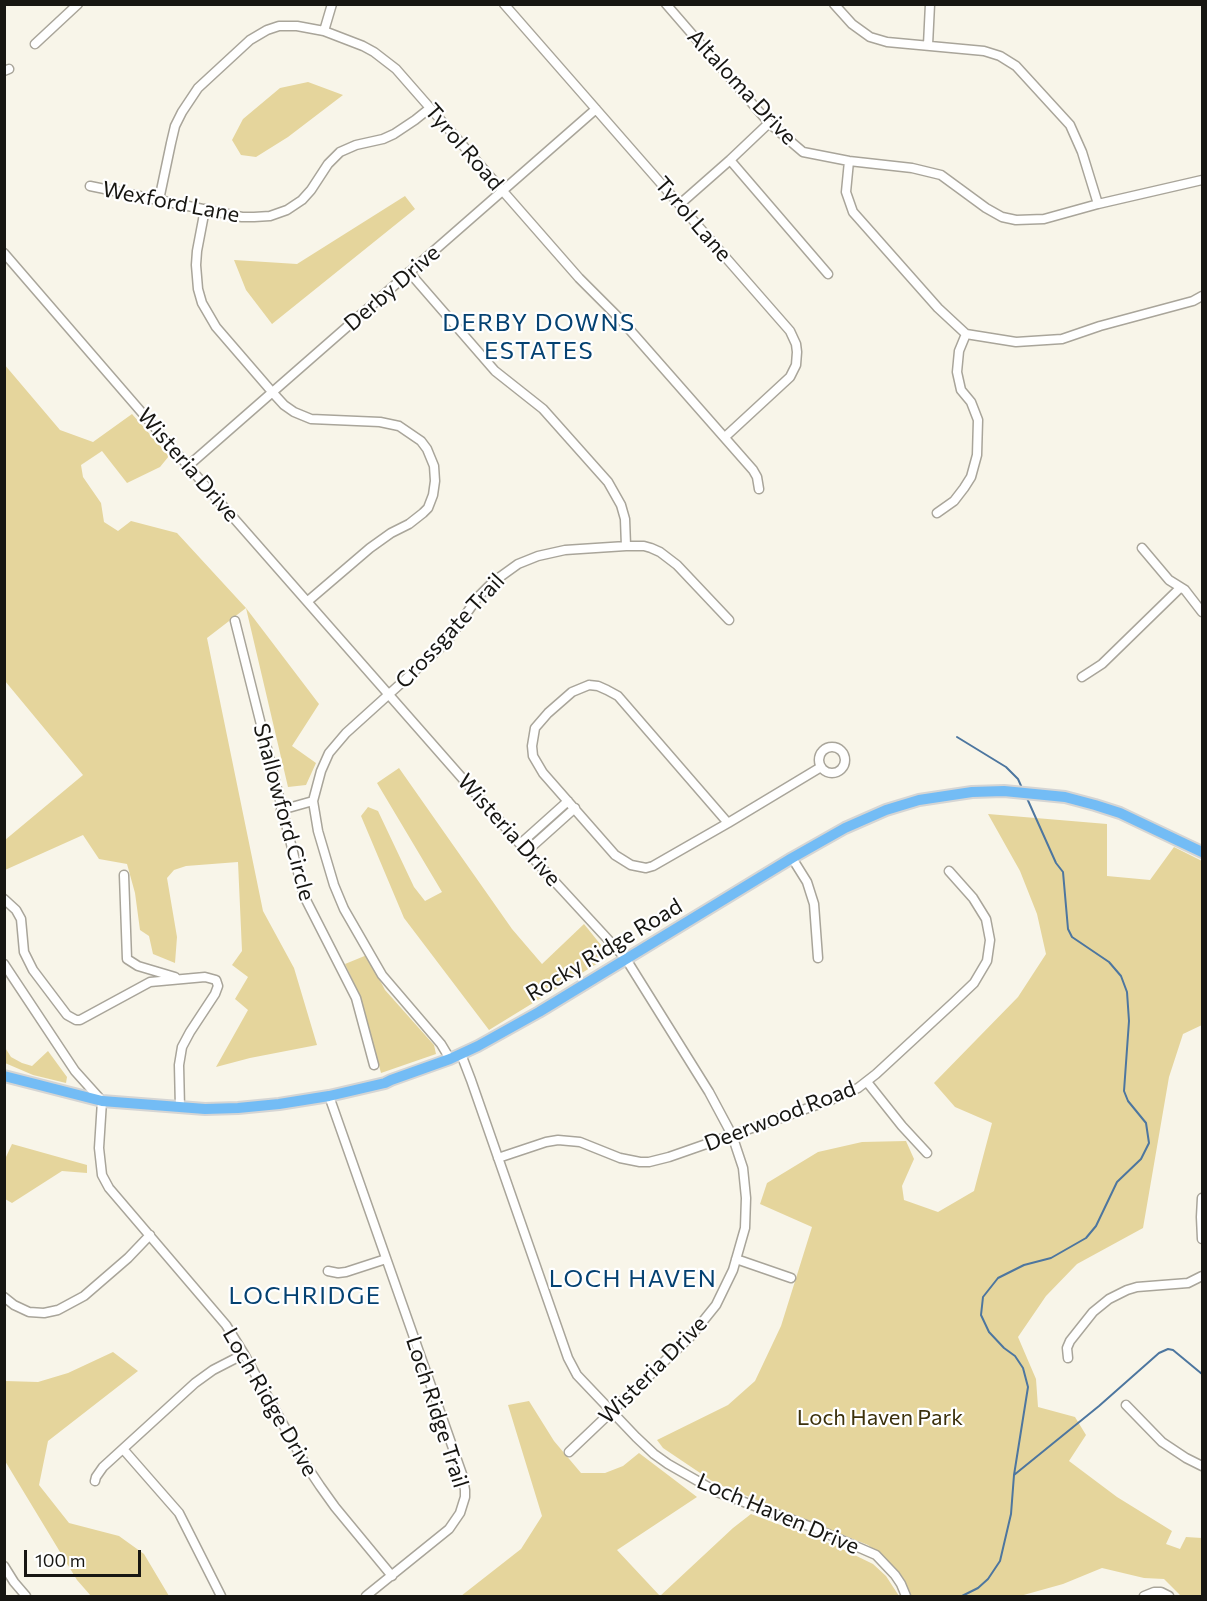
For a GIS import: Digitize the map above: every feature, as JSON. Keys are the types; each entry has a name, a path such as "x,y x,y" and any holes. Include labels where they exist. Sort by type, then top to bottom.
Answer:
{"main road":[{"name":"Rocky Ridge Road","path":"4,1076 102,1101 180,1108 238,1108 279,1104 329,1096 385,1083 455,1056 522,1022 845,828 886,810 919,800 982,791 1055,796 1082,801 1120,813 1203,852"}],"street":[{"path":"35,44 78,4"},
{"path":"324,32 332,4"},
{"name":"Tyrol Lane","path":"504,4 790,331 796,344 796,365 790,377 725,437"},
{"name":"Altaloma Drive","path":"666,4 769,123 803,152 849,161 912,168 941,175 986,208 1002,217 1016,220 1044,219 1203,180"},
{"path":"834,4 852,24 870,37 887,42 984,51 1000,56 1016,66 1070,125 1082,152 1098,204"},
{"path":"928,45 930,4"},
{"name":"Tyrol Road","path":"159,200 175,126 189,100 209,77 250,40 279,26 324,32 351,40 375,52 396,69 579,278 622,321 725,437 753,470 759,489"},
{"name":"Wexford Lane","path":"90,186 254,218 270,216 287,210 306,195 328,164 340,152 394,134 430,108"},
{"name":"Derby Drive","path":"188,466 596,109"},
{"path":"680,204 769,123"},
{"path":"730,160 828,274"},
{"path":"849,161 846,192 853,212 938,308 966,334 1016,342 1062,339 1100,326 1193,301 1203,296"},
{"path":"206,209 196,265 202,303 216,327 273,393 294,412 311,419 380,422 399,426 415,435 431,457 435,474 433,495 428,508 409,524 370,548 308,601"},
{"name":"Wisteria Drive","path":"6,260 526,851 626,959 709,1092 732,1135 743,1168 746,1197 745,1228 733,1270 716,1305 691,1336 569,1452"},
{"path":"409,272 495,371 543,409 608,482 621,504 626,546"},
{"path":"937,513 954,501 964,488 971,477 977,455 978,420 971,402 962,390 957,372 959,351 966,334"},
{"name":"Crossgate Trail","path":"314,801 321,771 336,744 439,649 492,582 528,559 565,550 644,546 660,552 677,565 729,620"},
{"path":"1142,548 1169,580 1185,590 1203,612"},
{"path":"1082,677 1102,664 1179,588"},
{"name":"Shallowford Circle","path":"235,621 304,896 357,998 374,1065"},
{"path":"728,823 618,696 598,686 572,692 535,728 531,746 537,764 615,855 631,865 646,868 660,863 728,823 821,767"},
{"path":"281,810 314,801"},
{"name":"Loch Haven Drive","path":"314,801 314,812 321,842 344,909 382,975 441,1044 455,1056 498,1158 568,1358 577,1375 654,1454 673,1468 717,1492 814,1528 876,1555 895,1575 906,1596"},
{"path":"520,844 568,801"},
{"path":"526,851 574,808"},
{"path":"792,858 807,882 814,904 818,958"},
{"name":"Deerwood Road","path":"498,1158 558,1140 580,1142 620,1158 649,1162 732,1135 858,1088 921,1034 974,982 987,961 990,940 986,919 973,898 949,871"},
{"path":"124,875 127,959 138,966 182,979"},
{"path":"4,899 16,910 21,919 24,952 33,970 73,1019 80,1020 150,982 205,977 216,980 218,986 215,994 182,1047 179,1065 180,1108"},
{"path":"4,964 75,1071 102,1101"},
{"path":"867,1082 927,1153"},
{"name":"Loch Ridge Trail","path":"329,1096 462,1474 465,1490 460,1514 449,1529 366,1596"},
{"name":"Loch Ridge Drive","path":"102,1101 99,1148 102,1175 109,1188 226,1325 304,1462 335,1507 392,1576"},
{"path":"1203,1198 1201,1217 1203,1239"},
{"path":"4,1297 21,1309 36,1313 50,1313 66,1307 84,1296 128,1258 150,1235"},
{"path":"328,1271 346,1272 386,1259"},
{"path":"736,1259 791,1278"},
{"path":"1068,1358 1067,1348 1071,1341 1093,1312 1109,1299 1137,1287 1188,1283 1203,1276"},
{"path":"95,1481 99,1472 195,1383 213,1370 244,1354"},
{"path":"1126,1405 1162,1442 1203,1467"},
{"path":"123,1449 179,1513 221,1596"},
{"path":"4,1566 26,1596"},
{"path":"1144,1596 1161,1592 1169,1596"}],"green space":[{"path":"308,82 343,95 288,137 256,157 241,155 232,140 243,119 280,88"},
{"path":"405,196 415,209 272,324 246,290 234,260 297,264"},
{"path":"4,364 60,430 93,442 132,414 169,456 160,467 127,483 102,451 81,465 83,477 101,503 104,522 118,531 131,521 177,533 246,608 207,638 263,911 294,968 317,1045 216,1067 248,1010 235,999 248,977 232,965 242,951 238,862 186,866 174,870 167,878 177,937 175,963 153,954 149,936 140,930 135,893 127,864 99,859 83,835 5,870 5,840 83,775 5,681"},
{"path":"246,608 319,704 292,746 316,763 306,785 288,787"},
{"path":"399,768 512,929 542,964 584,924 608,955 489,1030 404,918 361,816 368,807 378,811 414,887 425,901 442,892 377,783"},
{"name":"Loch Haven Park","path":"988,814 1107,824 1107,876 1150,880 1174,847 1202,861 1202,1025 1183,1034 1169,1077 1143,1228 1077,1264 1046,1296 1018,1337 1036,1379 1038,1407 1075,1417 1086,1435 1069,1461 1117,1497 1172,1531 1166,1544 1180,1549 1186,1537 1202,1538 1202,1596 1181,1596 1164,1579 1144,1578 1102,1568 1063,1584 1020,1596 910,1596 902,1578 885,1558 868,1545 715,1483 663,1448 657,1440 728,1405 755,1381 781,1326 812,1227 760,1204 767,1183 818,1152 862,1142 906,1141 914,1159 902,1186 904,1200 938,1212 974,1191 992,1123 955,1107 934,1083 1018,997 1046,954 1037,914 1020,871"},
{"path":"367,955 385,990 434,1045 436,1054 381,1073 361,998 345,964"},
{"path":"4,1046 11,1057 32,1066 48,1051 67,1077 66,1083 33,1075 5,1063"},
{"path":"12,1144 87,1165 87,1173 62,1171 12,1203 5,1199 4,1157"},
{"path":"113,1352 138,1371 48,1441 39,1485 69,1523 119,1536 144,1554 169,1596 91,1596 77,1580 5,1461 5,1381 38,1382 68,1373"},
{"path":"529,1401 554,1441 581,1473 605,1473 623,1466 639,1453 697,1497 617,1550 660,1596 461,1596 521,1549 542,1516 508,1405"},
{"path":"751,1514 834,1545 873,1564 886,1576 899,1596 660,1596"}],"waterway":[{"path":"957,737 1006,767 1018,779 1022,788"},
{"path":"962,1596 978,1588 988,1579 1000,1561 1011,1514 1014,1475 1028,1387 1023,1368 1015,1356 989,1332 981,1315 983,1297 998,1278 1024,1265 1051,1258 1086,1238 1096,1226 1117,1182 1141,1159 1149,1143 1146,1123 1128,1101 1124,1091 1129,1021 1127,992 1121,976 1109,962 1072,937 1068,929 1063,872 1056,863 1026,796"},
{"path":"1014,1475 1099,1406 1159,1353 1168,1349 1173,1350 1202,1374"}],"district":[{"name":"DERBY DOWNS ESTATES","path":"539,337"},
{"name":"LOCH HAVEN","path":"633,1279"},
{"name":"LOCHRIDGE","path":"305,1296"}]}
